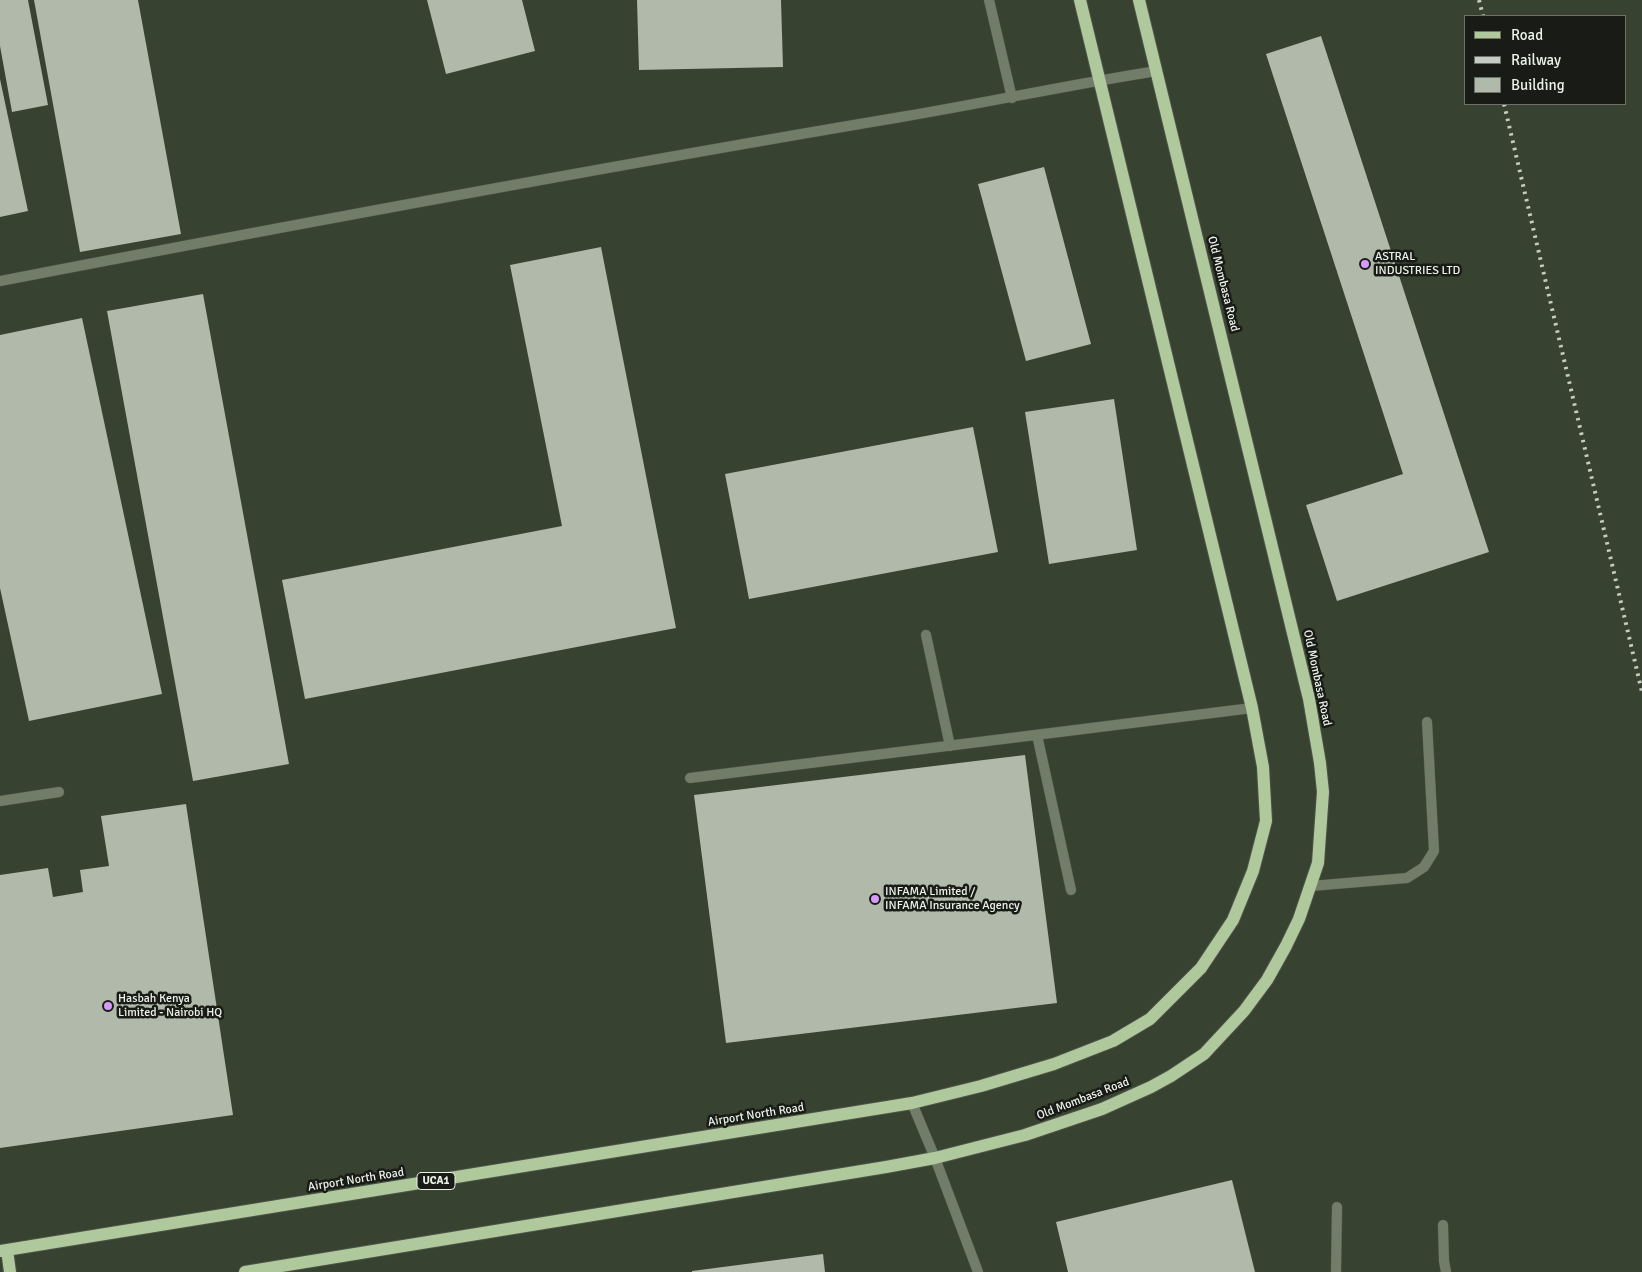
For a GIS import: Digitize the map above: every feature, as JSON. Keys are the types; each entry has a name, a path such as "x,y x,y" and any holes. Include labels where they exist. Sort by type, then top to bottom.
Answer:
{"main road":[{"path":"912,1103 981,1086 1054,1064 1113,1041 1150,1019 1201,968 1233,920 1253,871 1266,821 1263,767 1252,708 1080,0"},
{"name":"Old Mombasa Road","path":"245,1272 886,1167 935,1158 1025,1135 1102,1109 1171,1076 1204,1054 1244,1011 1267,980 1299,919 1318,863 1323,792 1320,763 1309,699 1139,0"},
{"name":"Airport North Road","path":"4,1251 912,1103"},
{"path":"4,1251 10,1272"}],"lane":[{"path":"989,0 1012,98"},
{"path":"0,281 336,217 1157,71"},
{"path":"926,636 950,746"},
{"path":"690,778 1252,708"},
{"path":"1311,886 1407,878 1424,867 1434,851 1427,722"},
{"path":"1037,735 1071,890"},
{"path":"0,801 59,792"},
{"path":"912,1103 978,1272"},
{"path":"1336,1272 1337,1207"},
{"path":"1443,1225 1446,1272"}],"shaded area":[{"path":"0,0 1642,0 1642,1272 0,1272"}],"building":[{"path":"0,0 28,0 48,105 12,112 0,46"},
{"path":"34,0 138,0 181,234 80,252"},
{"path":"427,0 522,0 535,51 446,74"},
{"path":"637,0 781,0 783,67 639,70"},
{"name":"ASTRAL INDUSTRIES LTD","path":"1321,36 1489,552 1337,601 1306,505 1403,474 1266,54"},
{"path":"0,79 28,211 0,217"},
{"path":"1044,167 1091,344 1026,361 978,184"},
{"path":"601,247 676,628 305,699 282,580 562,526 510,265"},
{"path":"203,294 289,764 193,781 107,311"},
{"path":"82,318 162,694 29,721 0,588 0,335"},
{"path":"1114,399 1137,550 1049,564 1025,412"},
{"path":"973,427 998,552 749,599 725,474"},
{"name":"INFAMA Limited / INFAMA Insurance Agency","path":"1025,755 1057,1003 726,1043 694,795"},
{"name":"Hasbah Kenya Limited - Nairobi HQ","path":"186,804 233,1115 0,1148 0,875 48,868 53,897 83,892 80,870 109,866 101,816"},
{"path":"1232,1180 1255,1272 1068,1272 1056,1222"},
{"path":"823,1254 825,1272 692,1272 692,1271"}],"railway":[{"path":"1479,0 1483,15"},
{"path":"1504,105 1642,692"}],"place":[{"name":"ASTRAL INDUSTRIES LTD","path":"1365,264"},
{"name":"INFAMA Limited / INFAMA Insurance Agency","path":"875,899"},
{"name":"Hasbah Kenya Limited - Nairobi HQ","path":"108,1006"}]}
